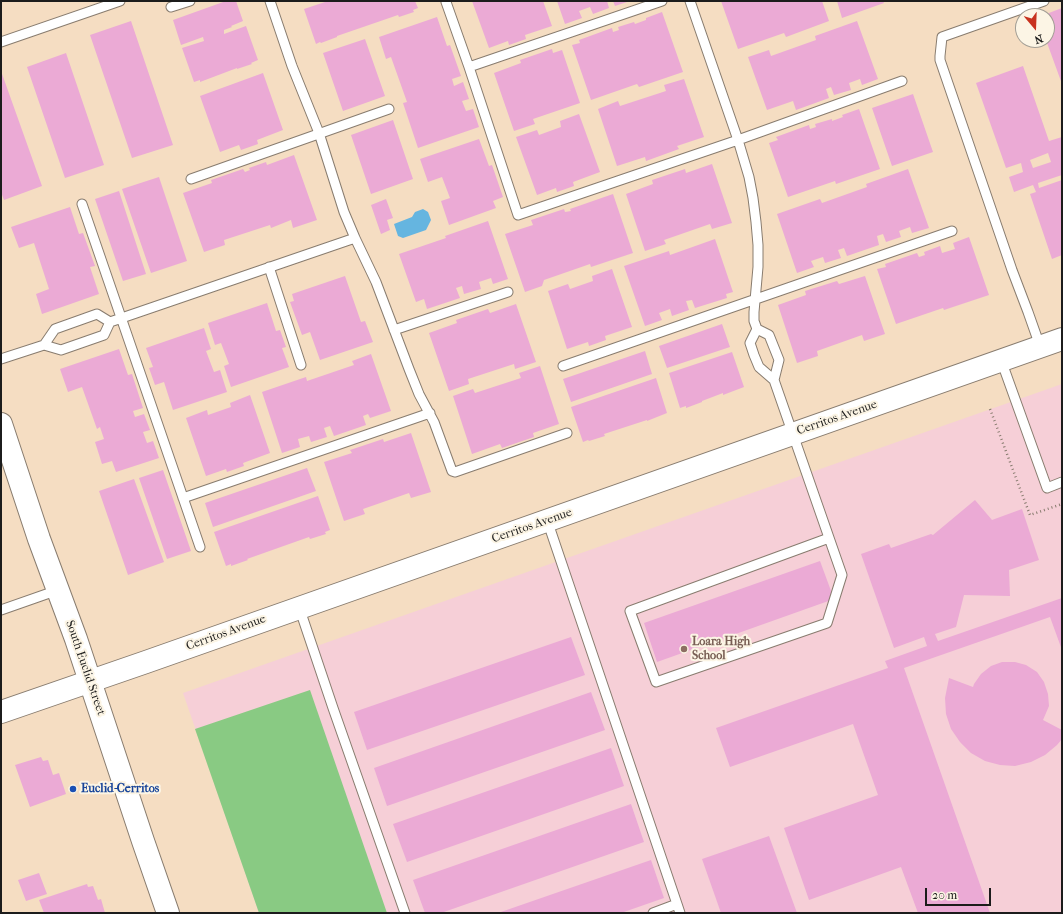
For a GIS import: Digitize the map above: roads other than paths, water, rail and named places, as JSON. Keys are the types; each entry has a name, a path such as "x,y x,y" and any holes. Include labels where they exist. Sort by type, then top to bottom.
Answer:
{"street":[{"name":"Cerritos Avenue","path":"1,712 1062,339"},
{"name":"South Euclid Street","path":"1,424 168,913"}],"lane":[{"path":"1,42 120,1"},
{"path":"171,7 190,1"},
{"path":"270,1 292,66 319,133 338,197 355,238 376,282 415,384 439,434 452,471 455,472 567,433"},
{"path":"469,67 662,1"},
{"path":"690,1 738,140 749,177 753,198 758,245 754,322 757,329 769,335 779,360 774,380"},
{"path":"1040,346 1012,270 940,60 942,37 1044,1"},
{"path":"446,2 518,215 738,140 902,81"},
{"path":"191,179 389,109"},
{"path":"82,204 200,547"},
{"path":"563,366 952,231"},
{"path":"1,359 44,345 61,350 76,345 104,335 110,322 355,238"},
{"path":"269,267 301,365"},
{"path":"394,330 508,292"},
{"path":"44,345 55,329 97,314 110,322"},
{"path":"757,329 750,343 754,355 759,367 774,380 842,575 827,623 656,682 630,611 829,538"},
{"path":"1001,360 1047,488 1062,482"},
{"path":"183,498 430,413"},
{"path":"547,520 580,621 679,909 653,913"},
{"path":"1,610 58,590"},
{"path":"299,607 333,708 406,913"}],"water":[{"path":"423,209 428,212 431,220 426,230 403,238 398,236 394,224 412,217 415,212"}],"place":[{"name":"Loara High School","path":"684,649"},
{"name":"Euclid-Cerritos","path":"73,789"}]}
